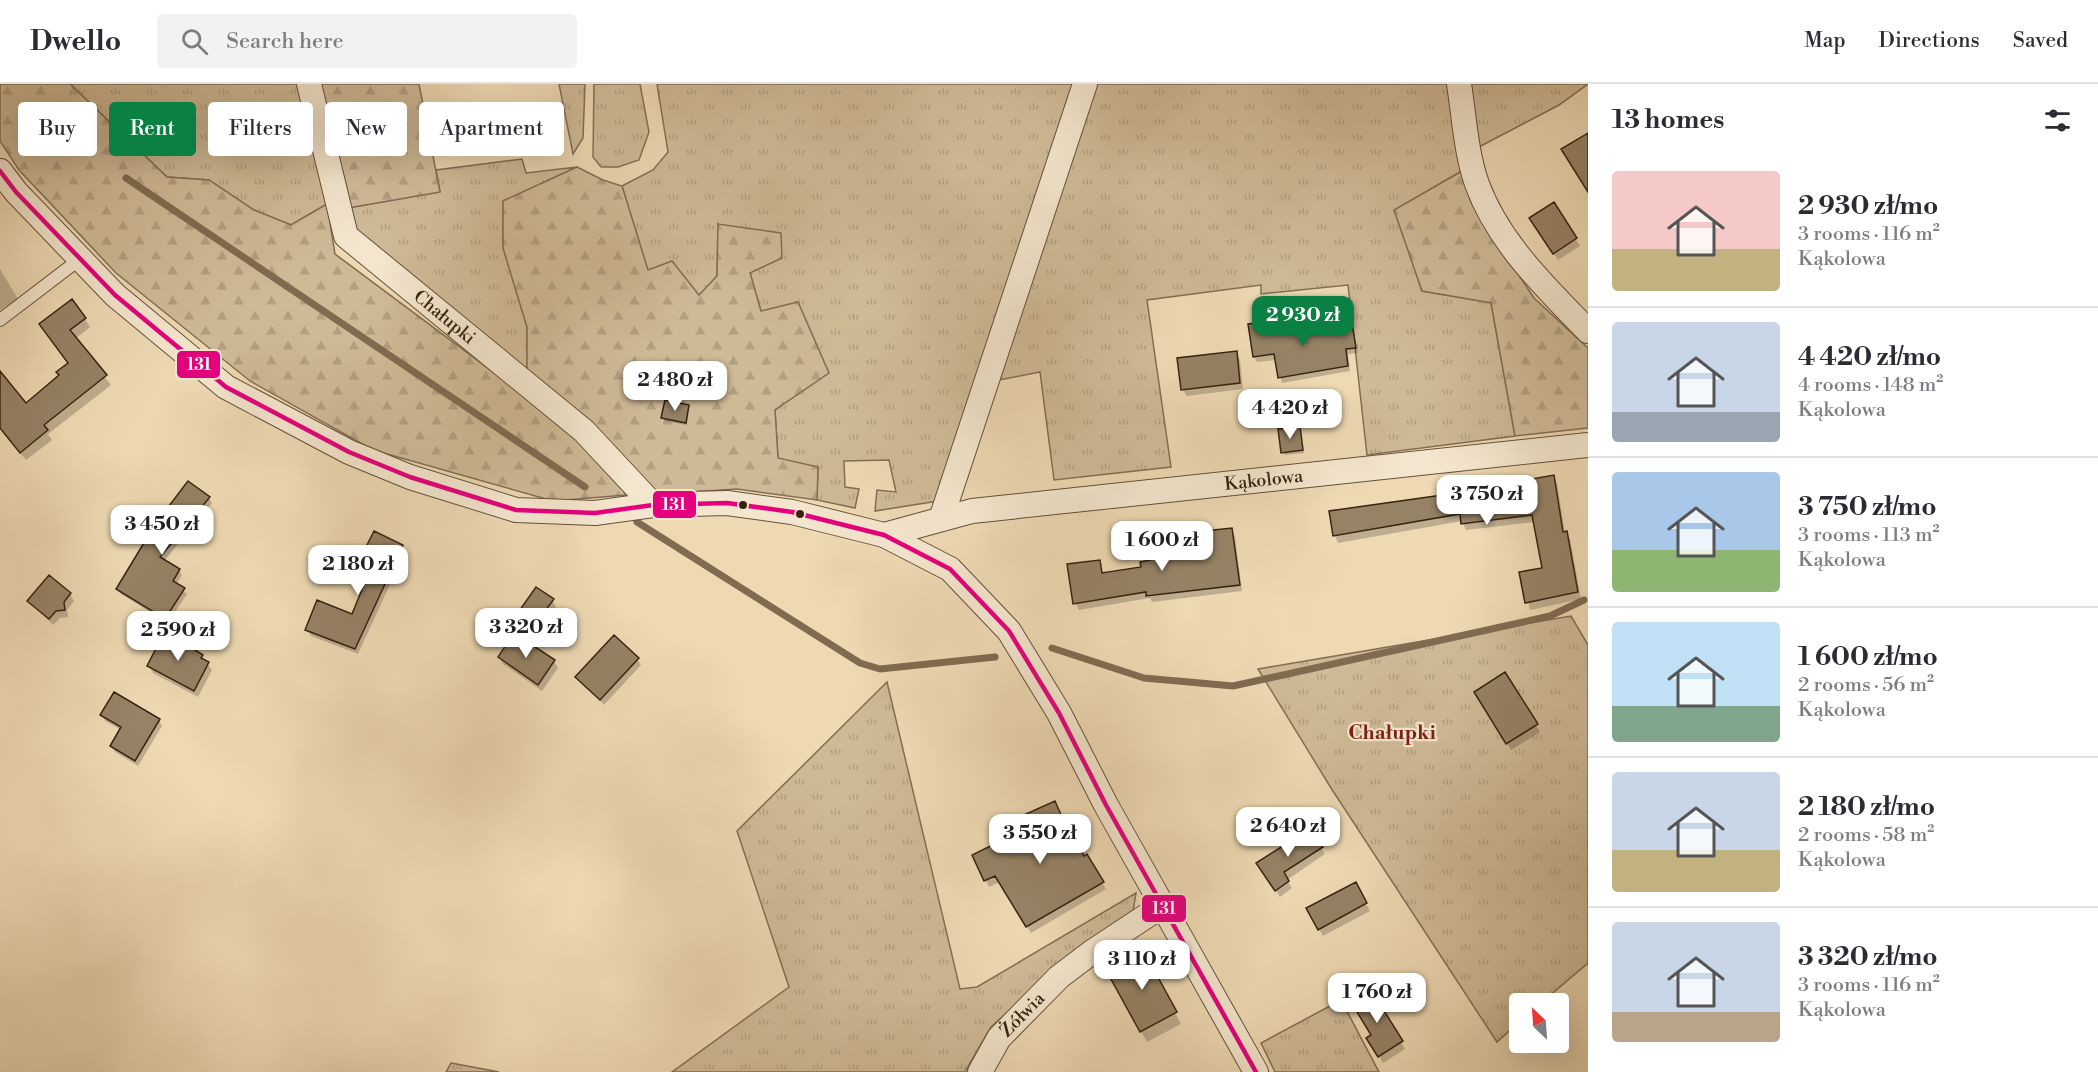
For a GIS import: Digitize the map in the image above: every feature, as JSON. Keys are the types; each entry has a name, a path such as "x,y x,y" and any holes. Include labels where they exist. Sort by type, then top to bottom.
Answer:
{"street":[{"name":"Chałupki","path":"309,84 346,236 584,431 653,505"},
{"path":"940,519 1085,84"},
{"path":"1459,84 1477,183 1493,218 1533,274 1588,331"},
{"name":"Kąkolowa","path":"0,171 16,192 115,295 226,387 350,452 410,477 516,510 595,513 653,505 734,504 792,512 884,535 972,511 1588,445"},
{"path":"884,535 950,569 1009,630 1059,713 1106,805 1256,1072"},
{"name":"Żółwia","path":"980,1072 999,1038 1059,977 1163,905"}],"lane":[{"path":"0,320 80,259"}],"green space":[{"path":"0,84 70,84 89,102 18,102 18,156 97,156 97,110 109,121 109,156 145,156 167,177 209,180 254,210 291,225 327,204 335,254 524,395 611,470 626,495 553,501 373,450 250,381 116,273 19,170 0,141"},
{"path":"70,84 300,84 304,102 208,102 208,156 313,156 313,142 327,204 291,225 254,210 209,180 167,177 145,156 196,156 196,102 109,102 109,121 97,110 97,102 89,102"},
{"path":"317,84 419,84 422,102 419,102 419,156 433,156 440,192 348,208 335,156 407,156 407,102 325,102 325,116"},
{"path":"559,84 585,84 583,138 573,154 564,102"},
{"path":"594,84 640,84 649,132 639,160 618,167 601,167 593,157"},
{"path":"657,84 1076,84 938,501 875,511 877,490 896,492 889,460 844,461 845,487 859,489 855,508 817,500 818,467 778,459 775,410 828,372 761,312 750,272 718,224 717,276 699,296 648,271 622,186 653,170 668,152"},
{"path":"1095,84 1448,84 1462,171 1395,210 1422,291 1491,302 1515,436 1367,455 1348,285 1261,294 1261,285 1147,300 1171,467 1054,480 1040,372 989,382"},
{"path":"1465,84 1588,84 1559,105 1475,149"},
{"path":"522,159 526,173 577,167 503,201 503,247 527,327 527,372 352,226 348,208 440,192 436,170"},
{"path":"577,167 603,180 622,186 648,270 672,261 699,295 717,276 718,224 781,233 782,258 750,273 761,311 798,302 829,373 775,410 778,458 818,467 817,500 737,489 657,494 527,372 527,327 503,248 503,201"},
{"path":"1462,171 1471,202 1534,298 1588,348 1588,428 1515,436 1491,303 1422,291 1394,210"},
{"path":"1571,616 1588,645 1588,963 1553,993 1509,993 1509,1031 1497,1042 1331,788 1258,669"},
{"path":"887,682 960,989 977,987 1136,893 1133,911 1077,950 991,1027 965,1072 672,1072 789,987 737,831"},
{"path":"1341,1000 1379,1072 1275,1072 1261,1043"},
{"path":"451,1063 499,1072 446,1072"}],"building":[{"path":"1588,133 1588,192 1561,149"},
{"path":"1554,202 1577,238 1553,254 1529,218"},
{"path":"72,299 86,318 70,330 107,375 44,425 48,430 20,453 0,428 0,371 26,403 59,375 56,372 68,363 39,324"},
{"path":"1276,321 1277,333 1352,323 1356,348 1346,349 1348,366 1278,378 1274,354 1253,357 1248,324"},
{"path":"1237,351 1240,383 1181,390 1177,358"},
{"path":"665,400 689,405 686,423 661,418"},
{"path":"1300,426 1303,450 1281,453 1278,429"},
{"path":"1554,475 1563,532 1567,531 1578,592 1525,603 1519,572 1542,568 1532,515 1461,524 1460,514 1333,536 1329,511 1527,483 1526,480"},
{"path":"188,481 210,497 160,557 180,569 173,581 185,588 165,619 116,589 156,523"},
{"path":"1232,528 1240,585 1146,596 1146,592 1073,604 1067,564 1100,560 1102,573 1141,567 1140,562 1198,550 1195,532"},
{"path":"374,531 403,545 355,649 305,630 317,600 352,614 365,582 359,579 366,565 359,561"},
{"path":"49,575 71,593 64,602 65,610 56,611 49,619 27,601"},
{"path":"536,587 554,599 534,626 517,614"},
{"path":"165,631 203,655 201,658 209,662 194,691 147,666"},
{"path":"514,633 555,660 538,685 498,657"},
{"path":"614,635 639,658 600,700 575,677"},
{"path":"1505,672 1538,724 1506,744 1474,692"},
{"path":"114,692 160,719 135,761 110,746 121,727 100,715"},
{"path":"1055,801 1062,817 1067,815 1084,856 1087,854 1104,882 1026,927 995,876 984,881 972,855 1029,827 1024,815"},
{"path":"1311,828 1323,847 1284,872 1289,881 1275,891 1256,863"},
{"path":"1356,882 1367,903 1318,930 1306,908"},
{"path":"1143,950 1177,1012 1140,1032 1106,970"},
{"path":"1371,990 1403,1041 1378,1057 1366,1038 1371,1035 1351,1002"}],"waterway":[{"path":"126,178 585,487"},
{"path":"637,522 860,663 880,669 995,657"},
{"path":"1052,648 1144,678 1233,686 1550,616 1584,600"}],"transit line":[{"name":"131","path":"0,171 16,192 115,295 226,387 349,452 410,477 516,510 595,513 653,505 727,503 792,512 884,535 950,569 1009,631 1059,713 1106,805 1256,1072"}],"district":[{"name":"Chałupki","path":"1392,732"}]}
